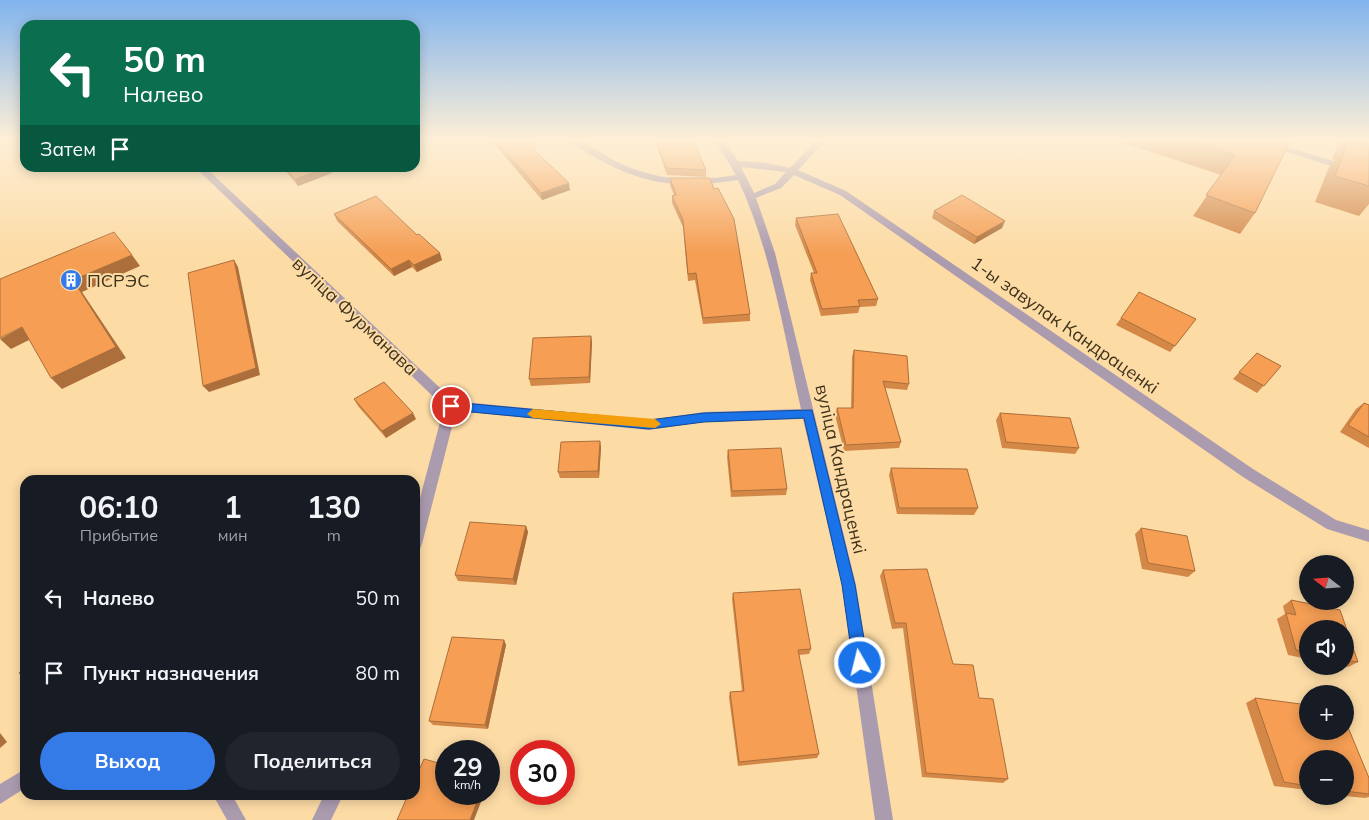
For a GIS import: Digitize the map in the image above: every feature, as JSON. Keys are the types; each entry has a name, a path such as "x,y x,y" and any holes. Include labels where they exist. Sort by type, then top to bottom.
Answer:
{"street":[{"name":"вуліца Фурманава","path":"211,177 451,406"},
{"path":"642,177 668,182 695,183 740,177"},
{"name":"вуліца Кандраценкі","path":"742,177 751,197 770,253 849,585 884,820"},
{"path":"751,197 778,186 787,177"},
{"name":"1-ы завулак Кандраценкі","path":"809,177 843,193 1256,478 1332,526 1369,536"},
{"path":"420,525 451,406 649,424 704,417 808,414"},
{"path":"0,795 20,781"},
{"path":"225,800 238,820"},
{"path":"320,820 331,800"}],"building":[{"path":"528,177 563,177 569,183 541,193"},
{"path":"1219,177 1272,177 1255,213 1206,195"},
{"path":"1339,177 1369,177 1369,186"},
{"path":"670,178 710,178 714,189 718,188 734,219 750,314 703,318 696,273 688,274 683,220 672,196 676,195"},
{"path":"962,195 1005,221 977,237 934,211"},
{"path":"376,196 417,235 419,234 440,253 414,265 409,260 391,269 334,214"},
{"path":"838,214 878,299 858,300 860,306 822,309 811,273 817,273 796,218"},
{"path":"114,232 132,255 73,280 116,347 51,378 22,327 0,338 0,279"},
{"path":"234,260 256,368 203,386 188,273"},
{"path":"1139,292 1196,319 1175,346 1121,318"},
{"path":"591,336 589,377 529,379 533,338"},
{"path":"854,350 907,356 909,384 883,381 901,442 846,445 837,408 853,408"},
{"path":"1257,353 1281,366 1264,386 1239,372"},
{"path":"384,382 413,413 382,431 354,399"},
{"path":"1364,403 1369,405 1369,437 1348,425"},
{"path":"1000,413 1070,418 1079,448 1006,442"},
{"path":"600,441 598,471 558,472 561,442"},
{"path":"781,448 787,489 732,491 728,450"},
{"path":"891,468 967,469 978,508 899,508"},
{"path":"470,522 526,526 513,579 455,575"},
{"path":"1141,528 1187,536 1195,571 1148,563"},
{"path":"927,569 953,664 973,665 979,698 993,699 1008,779 926,773 906,623 895,623 883,570"},
{"path":"800,589 811,649 798,650 819,754 739,762 730,692 744,691 733,593"},
{"path":"1291,600 1299,602 1299,610 1340,610 1343,620 1299,620 1299,650 1296,650 1286,613 1296,615"},
{"path":"452,637 504,640 485,725 429,721"},
{"path":"1354,650 1358,662 1354,661"},
{"path":"1255,698 1299,704 1299,740 1353,740 1369,778 1369,794 1354,792 1354,750 1299,750 1299,784 1284,782"},
{"path":"424,759 435,762 435,805 476,805 470,820 397,820 406,800 420,800 420,768"}],"slow traffic":[{"path":"533,414 655,424"}],"place":[{"name":"ПСРЭС","path":"71,280"}],"route":[{"path":"451,406 649,424 704,417 808,414 849,585 860,663"}]}
